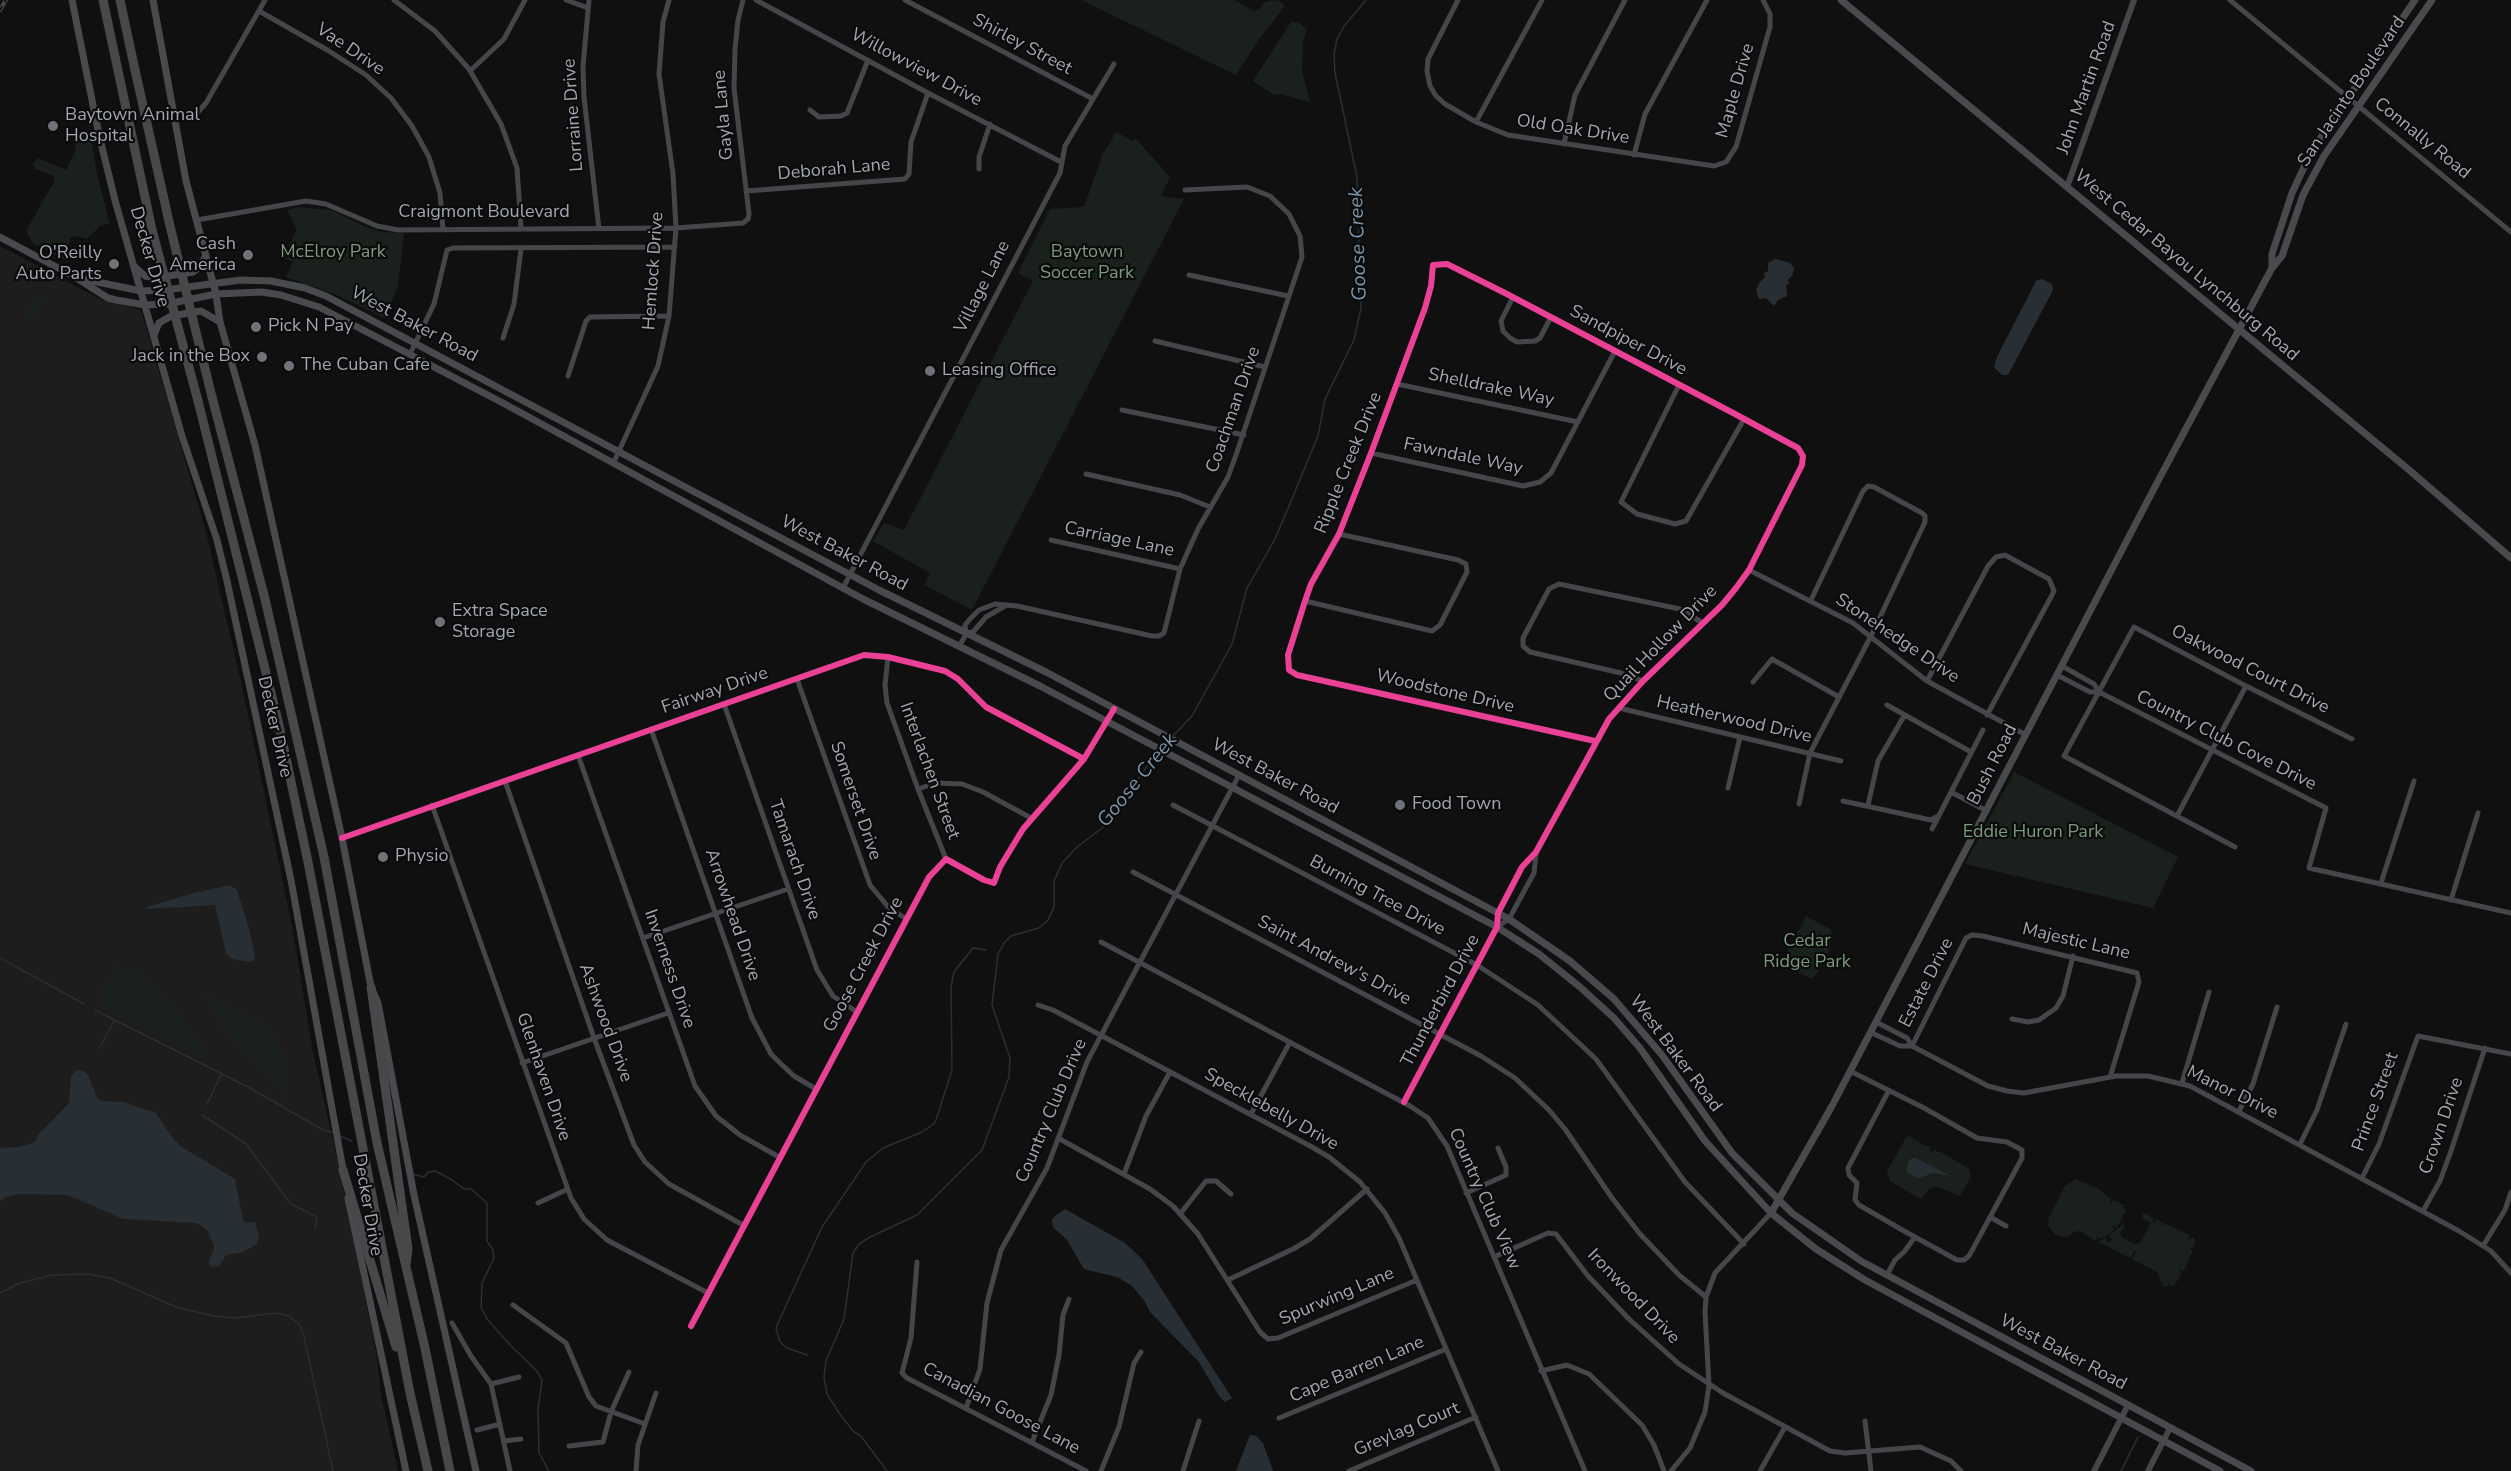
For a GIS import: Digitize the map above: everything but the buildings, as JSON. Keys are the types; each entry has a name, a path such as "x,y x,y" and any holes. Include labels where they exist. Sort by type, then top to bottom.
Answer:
{"highway":[{"name":"Decker Drive","path":"103,0 152,230 250,603 292,782 410,1393 428,1471"},
{"name":"Decker Drive","path":"120,0 162,194 265,599 321,846 377,1143 405,1270 425,1347 450,1471"},
{"path":"371,987 408,1249 405,1270"},
{"path":"343,1170 410,1393"}],"main road":[{"name":"Decker Drive","path":"72,0 102,152 182,436 217,540 227,581 287,863 361,1268 406,1471"},
{"path":"153,0 186,181 216,294 220,322 255,445 342,838 371,987 378,1003 412,1184 476,1471"},
{"name":"West Cedar Bayou Lynchburg Road","path":"1841,0 2408,469 2511,558"},
{"name":"San Jacinto Boulevard","path":"2272,267 2272,254 2301,172 2311,152 2415,0"},
{"name":"San Jacinto Boulevard","path":"2240,330 2272,267 2282,256 2303,195 2324,156 2432,0"},
{"name":"West Baker Road","path":"0,237 75,277 108,298 145,305 167,304 216,294 242,292 281,295 319,307 502,403 843,588 1107,721 1497,927 1539,954 1603,1008 1640,1048 1705,1141 1771,1213 1816,1249 1880,1287 2220,1471"},
{"path":"135,267 145,276 156,279 193,272 200,267 205,257"},
{"name":"West Baker Road","path":"75,277 141,291 241,280 284,283 305,288 356,311 740,516 966,634 1037,668 1509,919 1570,961 1614,999 1662,1055 1732,1154 1779,1202 1832,1242 1887,1275 2251,1471"},
{"path":"154,335 159,323 171,316 201,311 212,315 220,322"},
{"path":"350,322 356,311"},
{"name":"Bush Road","path":"1771,1213 1850,1071 2159,479 2240,330"},
{"path":"502,403 508,392"},
{"path":"733,528 740,516"},
{"path":"1397,874 1403,862"},
{"path":"1603,1008 1614,999"},
{"path":"1680,1106 1690,1097"},
{"path":"1880,1287 1887,1275"},
{"path":"1996,1350 2003,1337"}],"street":[{"path":"174,119 198,112 206,103 265,0"},
{"path":"394,0 435,32 470,71 501,124 517,168 521,228"},
{"path":"470,71 504,39 525,0"},
{"path":"566,0 588,8"},
{"name":"Lorraine Drive","path":"590,0 583,66 584,97 598,229"},
{"name":"Hemlock Drive","path":"613,464 658,366 669,316 676,228 673,174 659,75 663,22 669,0"},
{"name":"Gayla Lane","path":"744,0 736,39 734,88 746,191"},
{"name":"Willowview Drive","path":"756,0 1061,162"},
{"name":"Shirley Street","path":"905,0 1093,99"},
{"name":"Old Oak Drive","path":"1458,0 1428,59 1427,71 1430,86 1444,104 1476,122 1508,135 1714,166"},
{"path":"1476,122 1542,0"},
{"path":"1564,144 1575,95 1625,0"},
{"path":"1634,155 1645,114 1707,0"},
{"name":"Maple Drive","path":"1714,166 1726,162 1736,147 1770,27 1770,14 1762,0"},
{"name":"John Martin Road","path":"2067,187 2134,0"},
{"name":"Connally Road","path":"2230,0 2511,232"},
{"name":"Vae Drive","path":"259,11 366,75 391,98 412,126 429,157 440,193 443,229"},
{"path":"810,110 819,117 847,113 868,60"},
{"name":"Village Lane","path":"843,588 1060,173 1065,146 1114,64"},
{"name":"Deborah Lane","path":"746,191 905,179 909,174 911,142 928,93"},
{"path":"979,169 980,157 990,124"},
{"name":"Coachman Drive","path":"959,647 966,634 966,625 979,610 995,604 1159,636 1164,633 1180,569 1210,507 1228,477 1302,257 1300,236 1289,214 1270,196 1246,188 1185,190"},
{"name":"Craigmont Boulevard","path":"196,220 306,201 326,204 377,226 398,230 676,228 743,223 748,219 749,214 746,191"},
{"path":"410,354 434,304 447,250 453,248 675,247"},
{"path":"503,338 514,304 521,249"},
{"name":"Sandpiper Drive","path":"1433,265 1447,264 1513,297 1798,448 1803,456"},
{"name":"Ripple Creek Drive","path":"1289,670 1288,655 1311,584 1339,534 1371,453 1425,308 1431,286 1433,265"},
{"path":"1189,275 1288,296"},
{"path":"1513,297 1501,321 1506,335 1516,342 1526,343 1540,338 1551,317"},
{"path":"568,376 586,321 590,317 669,316"},
{"path":"1155,341 1265,367"},
{"name":"Fawndale Way","path":"1371,453 1523,486 1543,481 1551,473 1615,351"},
{"name":"Shelldrake Way","path":"1397,384 1578,422"},
{"path":"1680,385 1621,502 1637,514 1675,524 1686,521 1744,419"},
{"path":"1122,410 1244,435"},
{"name":"Quail Hollow Drive","path":"1498,913 1522,867 1536,852 1609,719 1643,681 1722,605 1749,570 1802,465 1803,456"},
{"path":"1086,474 1180,495 1210,507"},
{"path":"1799,804 1810,753 1871,636 1925,522 1923,513 1868,486 1863,491 1811,600"},
{"path":"1305,601 1432,631 1440,626 1467,572 1466,564 1458,560 1339,534"},
{"name":"Carriage Lane","path":"1051,540 1180,569"},
{"path":"1927,681 1992,561 2001,555 2049,579 2054,591 1988,715"},
{"name":"Stonehedge Drive","path":"1749,570 1853,623 1927,681 2026,735"},
{"path":"1643,681 1621,673 1530,652 1524,646 1523,638 1553,585 1559,584 1680,609 1703,623"},
{"name":"Coachman Drive","path":"966,634 973,632 986,617 1005,605"},
{"name":"Oakwood Court Drive","path":"2098,692 2134,627 2246,687 2352,739"},
{"name":"Fairway Drive","path":"342,838 857,657 876,655 945,671 958,679 986,707 1084,759"},
{"name":"Interlachen Street","path":"888,657 886,695 918,789 946,859"},
{"path":"1753,682 1772,659 1839,697"},
{"name":"Country Club Cove Drive","path":"2062,666 2094,684 2098,692"},
{"name":"Woodstone Drive","path":"1289,670 1297,675 1595,741"},
{"name":"Country Club Cove Drive","path":"2057,675 2090,692 2098,692 2326,808 2308,868 2511,913"},
{"name":"Somerset Drive","path":"797,679 866,877 878,898 906,918"},
{"path":"2177,816 2246,687"},
{"path":"2098,692 2064,756 2235,847"},
{"name":"Tamarach Drive","path":"724,704 821,978 833,996 857,1012"},
{"path":"1887,705 1971,752"},
{"name":"Heatherwood Drive","path":"1619,708 1841,761"},
{"path":"946,859 994,883 1012,846 1031,818 1084,759 1114,709"},
{"path":"1868,805 1878,761 1904,716"},
{"name":"Arrowhead Drive","path":"651,729 760,1036 780,1063 794,1076 816,1089"},
{"path":"1932,829 1983,730"},
{"path":"1728,788 1740,737"},
{"name":"Inverness Drive","path":"578,755 689,1072 701,1098 716,1116 740,1135 780,1157"},
{"name":"Country Club Drive","path":"966,1408 980,1369 987,1303 1001,1250 1038,1186 1083,1070 1239,775"},
{"name":"Ashwood Drive","path":"505,781 628,1134 645,1162 669,1184 742,1225"},
{"path":"2381,883 2414,781"},
{"path":"918,789 936,783 963,784 1031,818"},
{"path":"1951,792 1987,811"},
{"path":"1843,801 1931,820 1938,816"},
{"name":"Glenhaven Drive","path":"432,805 566,1190 584,1219 607,1240 708,1293"},
{"name":"Burning Tree Drive","path":"1173,805 1477,965 1538,1005 1584,1046 1607,1072 1684,1182 1744,1244"},
{"path":"2451,900 2478,813"},
{"name":"Quail Hollow Drive","path":"1497,927 1509,919 1534,873 1536,852"},
{"name":"Goose Creek Drive","path":"691,1326 742,1225 906,918 929,877 946,859"},
{"name":"Saint Andrew's Drive","path":"1133,872 1498,1066 1536,1097 1565,1129 1631,1222 1679,1275 1706,1297"},
{"path":"643,938 788,889"},
{"name":"Thunderbird Drive","path":"1404,1102 1497,927 1498,913"},
{"name":"Majestic Lane","path":"1972,935 2073,956 2137,973 2139,982 2110,1077"},
{"name":"Estate Drive","path":"1912,1046 1966,938 1972,935"},
{"name":"Country Club View","path":"1101,942 1404,1102 1422,1114 1442,1136 1585,1471"},
{"path":"2012,1019 2028,1022 2039,1020 2056,1008 2063,996 2073,956"},
{"path":"2182,1083 2210,992"},
{"name":"Specklebelly Drive","path":"1038,1005 1053,1010 1101,1035 1329,1157 1367,1189 1393,1225 1498,1471"},
{"path":"2239,1111 2253,1084 2277,1007"},
{"path":"522,1063 668,1013"},
{"name":"Manor Drive","path":"1876,1022 1906,1038 1912,1046 1988,1086 2007,1091 2024,1093 2110,1077 2148,1076 2182,1083 2239,1111 2423,1211 2483,1246 2511,1273"},
{"path":"2301,1144 2317,1110 2346,1024"},
{"name":"Manor Drive","path":"1870,1032 1900,1046 1912,1046"},
{"name":"Prince Street","path":"2361,1178 2379,1144 2418,1036 2485,1048"},
{"path":"1251,1114 1290,1042"},
{"path":"2485,1048 2511,1054"},
{"name":"Crown Drive","path":"2423,1211 2440,1181 2485,1048"},
{"path":"1850,1071 1924,1108 1977,1138 2007,1142 2022,1150 2022,1158 1964,1260 1958,1260 1915,1237 1859,1205 1855,1200 1857,1183 1849,1175 1848,1168 1888,1092"},
{"path":"1124,1174 1146,1116 1170,1072"},
{"path":"1058,1138 1158,1194 1197,1234 1228,1280 1310,1239 1367,1189"},
{"path":"1467,1193 1506,1175 1506,1167 1498,1148"},
{"path":"1180,1214 1206,1181 1216,1180 1231,1194"},
{"path":"538,1203 566,1190"},
{"path":"2483,1246 2505,1210 2511,1192"},
{"path":"1671,1471 1685,1456 1702,1424 1709,1385 1706,1297 1715,1273 1771,1213"},
{"path":"1990,1217 2006,1226"},
{"name":"Ironwood Drive","path":"1494,1257 1548,1233 1556,1234 1588,1276 1629,1319 1673,1359 1709,1385 1800,1435 1837,1452 1868,1451"},
{"path":"1887,1275 1895,1260 1915,1237"},
{"name":"Canadian Goose Lane","path":"917,1262 911,1338 902,1373 1086,1471"},
{"name":"Spurwing Lane","path":"1228,1280 1260,1332 1268,1339 1278,1338 1418,1280"},
{"path":"1032,1442 1052,1395 1063,1315 1069,1299"},
{"path":"513,1305 566,1343 589,1396 596,1406 645,1424"},
{"path":"452,1323 491,1384 510,1471"},
{"name":"Cape Barren Lane","path":"1279,1418 1446,1349"},
{"path":"1101,1471 1119,1427 1134,1364 1142,1352"},
{"path":"1541,1371 1567,1365 1589,1374 1642,1425 1664,1471"},
{"path":"569,1446 603,1442 611,1412 629,1372"},
{"path":"491,1384 519,1377"},
{"path":"636,1471 638,1445 656,1393"},
{"path":"2094,1471 2128,1405"},
{"name":"Greylag Court","path":"1349,1471 1476,1418"},
{"path":"1183,1471 1199,1421"},
{"path":"1865,1421 1871,1471"},
{"path":"477,1430 500,1424"},
{"path":"1760,1471 1785,1427"},
{"path":"2148,1471 2170,1428"},
{"path":"504,1441 521,1439"},
{"path":"1868,1451 1912,1446 1928,1449 1955,1463 1961,1471"}],"shaded area":[{"path":"0,246 100,299 141,310 206,532 241,682 292,926 313,1052 341,1176 377,1358 381,1395 398,1471 0,1471"},
{"path":"1775,259 1790,263 1794,268 1792,276 1788,279 1789,284 1786,285 1787,296 1778,300 1774,306 1766,298 1759,299 1756,290 1765,277 1764,273 1768,271 1768,263"},
{"path":"2042,279 2052,284 2053,290 2008,375 2002,375 1994,367 1997,357 2036,281"},
{"path":"230,885 237,890 250,932 255,958 251,962 232,959 226,953 215,905 147,909 147,907 194,893"},
{"path":"77,1070 82,1070 88,1075 101,1101 123,1102 156,1113 180,1146 235,1179 243,1220 246,1223 255,1222 259,1236 257,1244 243,1252 226,1255 219,1266 212,1267 208,1263 214,1249 213,1243 207,1230 197,1223 123,1219 68,1195 20,1194 0,1201 0,1148 19,1147 35,1142 39,1134 69,1103 71,1075"},
{"path":"1913,1158 1951,1176 1933,1173 1919,1178 1914,1177 1906,1171 1909,1160"},
{"path":"1065,1209 1125,1243 1142,1259 1232,1398 1225,1402 1219,1396 1199,1362 1150,1312 1144,1300 1131,1285 1117,1277 1084,1269 1067,1240 1053,1227 1052,1220"},
{"path":"1250,1435 1256,1436 1263,1443 1273,1471 1236,1471"}],"green space":[{"path":"1081,0 1234,0 1254,11 1265,2 1278,0 1285,6 1260,38 1236,75"},
{"path":"1291,22 1298,22 1307,29 1303,42 1302,71 1310,102 1281,94 1274,95 1253,81"},
{"name":"Baytown Soccer Park","path":"1116,132 1133,141 1136,139 1170,177 1161,196 1184,199 972,610 924,585 930,573 873,541 884,523 904,530 1033,281 1018,273 1050,209 1084,207 1102,156"},
{"path":"88,137 91,138 97,174 110,224 101,225 87,239 76,236 70,238 67,261 33,243 26,231 55,180 54,176 35,169 33,164 38,158 66,170 75,152 76,143"},
{"name":"McElroy Park","path":"299,207 331,210 366,227 382,232 404,233 398,286 385,318 337,295 286,277 293,261 282,258 297,230 287,210"},
{"path":"38,296 43,299 39,313 32,321 27,320 26,311 33,299"},
{"name":"Eddie Huron Park","path":"2014,772 2178,857 2153,908 1965,864"},
{"name":"Cedar Ridge Park","path":"1806,916 1830,929 1832,933 1829,952 1811,979 1781,963"},
{"path":"119,965 143,976 165,995 212,1059 109,1008 101,999 102,992 116,966"},
{"path":"203,994 271,1028 289,1075 288,1098 241,1049 220,1022"},
{"path":"1907,1136 1913,1138 1913,1142 1915,1139 1922,1145 1932,1147 1931,1152 1936,1149 1936,1152 1939,1151 1969,1169 1971,1177 1960,1196 1936,1186 1929,1189 1921,1199 1890,1181 1887,1171"},
{"path":"2076,1179 2097,1188 2112,1200 2109,1202 2112,1203 2113,1200 2126,1207 2122,1207 2126,1210 2116,1229 2114,1225 2112,1227 2115,1229 2111,1233 2099,1239 2098,1236 2096,1241 2080,1231 2067,1237 2056,1235 2048,1226 2049,1217 2065,1186"},
{"path":"2143,1212 2155,1219 2152,1221 2155,1223 2156,1219 2164,1223 2161,1225 2165,1223 2191,1236 2188,1238 2191,1240 2192,1237 2195,1239 2194,1249 2192,1246 2190,1249 2193,1250 2183,1272 2181,1269 2179,1272 2182,1273 2173,1286 2168,1284 2169,1287 2163,1286 2157,1272 2132,1259 2136,1252 2134,1251 2131,1258 2098,1242 2106,1237 2110,1242 2112,1239 2108,1237 2123,1224 2125,1225 2120,1234 2122,1237 2134,1244 2140,1243 2151,1223 2143,1219"}],"waterway":[{"name":"Goose Creek","path":"1173,736 1192,716 1232,644 1247,588 1275,539 1318,436 1325,399 1354,340 1361,308 1357,177 1335,73 1334,54 1337,39 1344,26 1366,0"},
{"name":"Goose Creek","path":"1162,747 1170,740"},
{"name":"Goose Creek","path":"887,1471 861,1436 854,1432 839,1413 827,1394 824,1377 826,1361 844,1319 853,1253 859,1244 870,1237 917,1215 982,1150 1009,1077 1010,1058 992,1005 998,954 1011,936 1039,928 1048,920 1054,907 1054,881 1062,863 1077,847 1106,825 1157,752"},
{"path":"807,1355 787,1348 780,1342 776,1328 779,1321 822,1227 866,1162 883,1148 922,1132 935,1123 952,1070 951,987 954,972 973,948 986,950"},
{"path":"0,958 84,1004"},
{"path":"95,1010 248,1087 325,1131 334,1132"},
{"path":"99,1049 114,1021"},
{"path":"207,1104 221,1075"},
{"path":"202,1115 246,1144 291,1204 317,1217 315,1229"},
{"path":"340,1136 352,1141"},
{"path":"412,1174 424,1177 428,1172 435,1171 464,1189 471,1189 487,1203 487,1241 493,1250 494,1258 482,1283 481,1307 487,1319 536,1370 542,1380 538,1409 539,1453 549,1471"},
{"path":"0,1293 20,1283 52,1275 87,1274 110,1278 176,1307 214,1316 234,1318 276,1313 289,1316 299,1324 304,1336 333,1471"},
{"path":"2121,1471 2138,1437"}],"railway":[{"path":"0,10 6,0"}],"cycle path":[{"path":"1404,1102 1497,927 1498,913 1522,867 1536,852 1609,719 1643,681 1722,605 1736,588 1749,570 1802,465 1803,456 1798,448 1505,293 1447,264 1433,265 1431,286 1425,308 1371,453 1339,534 1311,584 1288,655 1289,670 1297,675 1595,741"},
{"path":"342,838 864,655 888,657 945,671 958,679 986,707 1084,759"},
{"path":"691,1326 929,877 946,859 994,883 1000,867 1023,829 1084,759 1114,709"}],"place":[{"name":"Baytown Animal Hospital","path":"53,126"},
{"name":"Cash America","path":"248,255"},
{"name":"O'Reilly Auto Parts","path":"114,264"},
{"name":"Pick N Pay","path":"256,327"},
{"name":"Jack in the Box","path":"262,357"},
{"name":"The Cuban Cafe","path":"289,366"},
{"name":"Leasing Office","path":"930,371"},
{"name":"Extra Space Storage","path":"440,622"},
{"name":"Food Town","path":"1400,805"},
{"name":"Physio","path":"383,857"}]}
